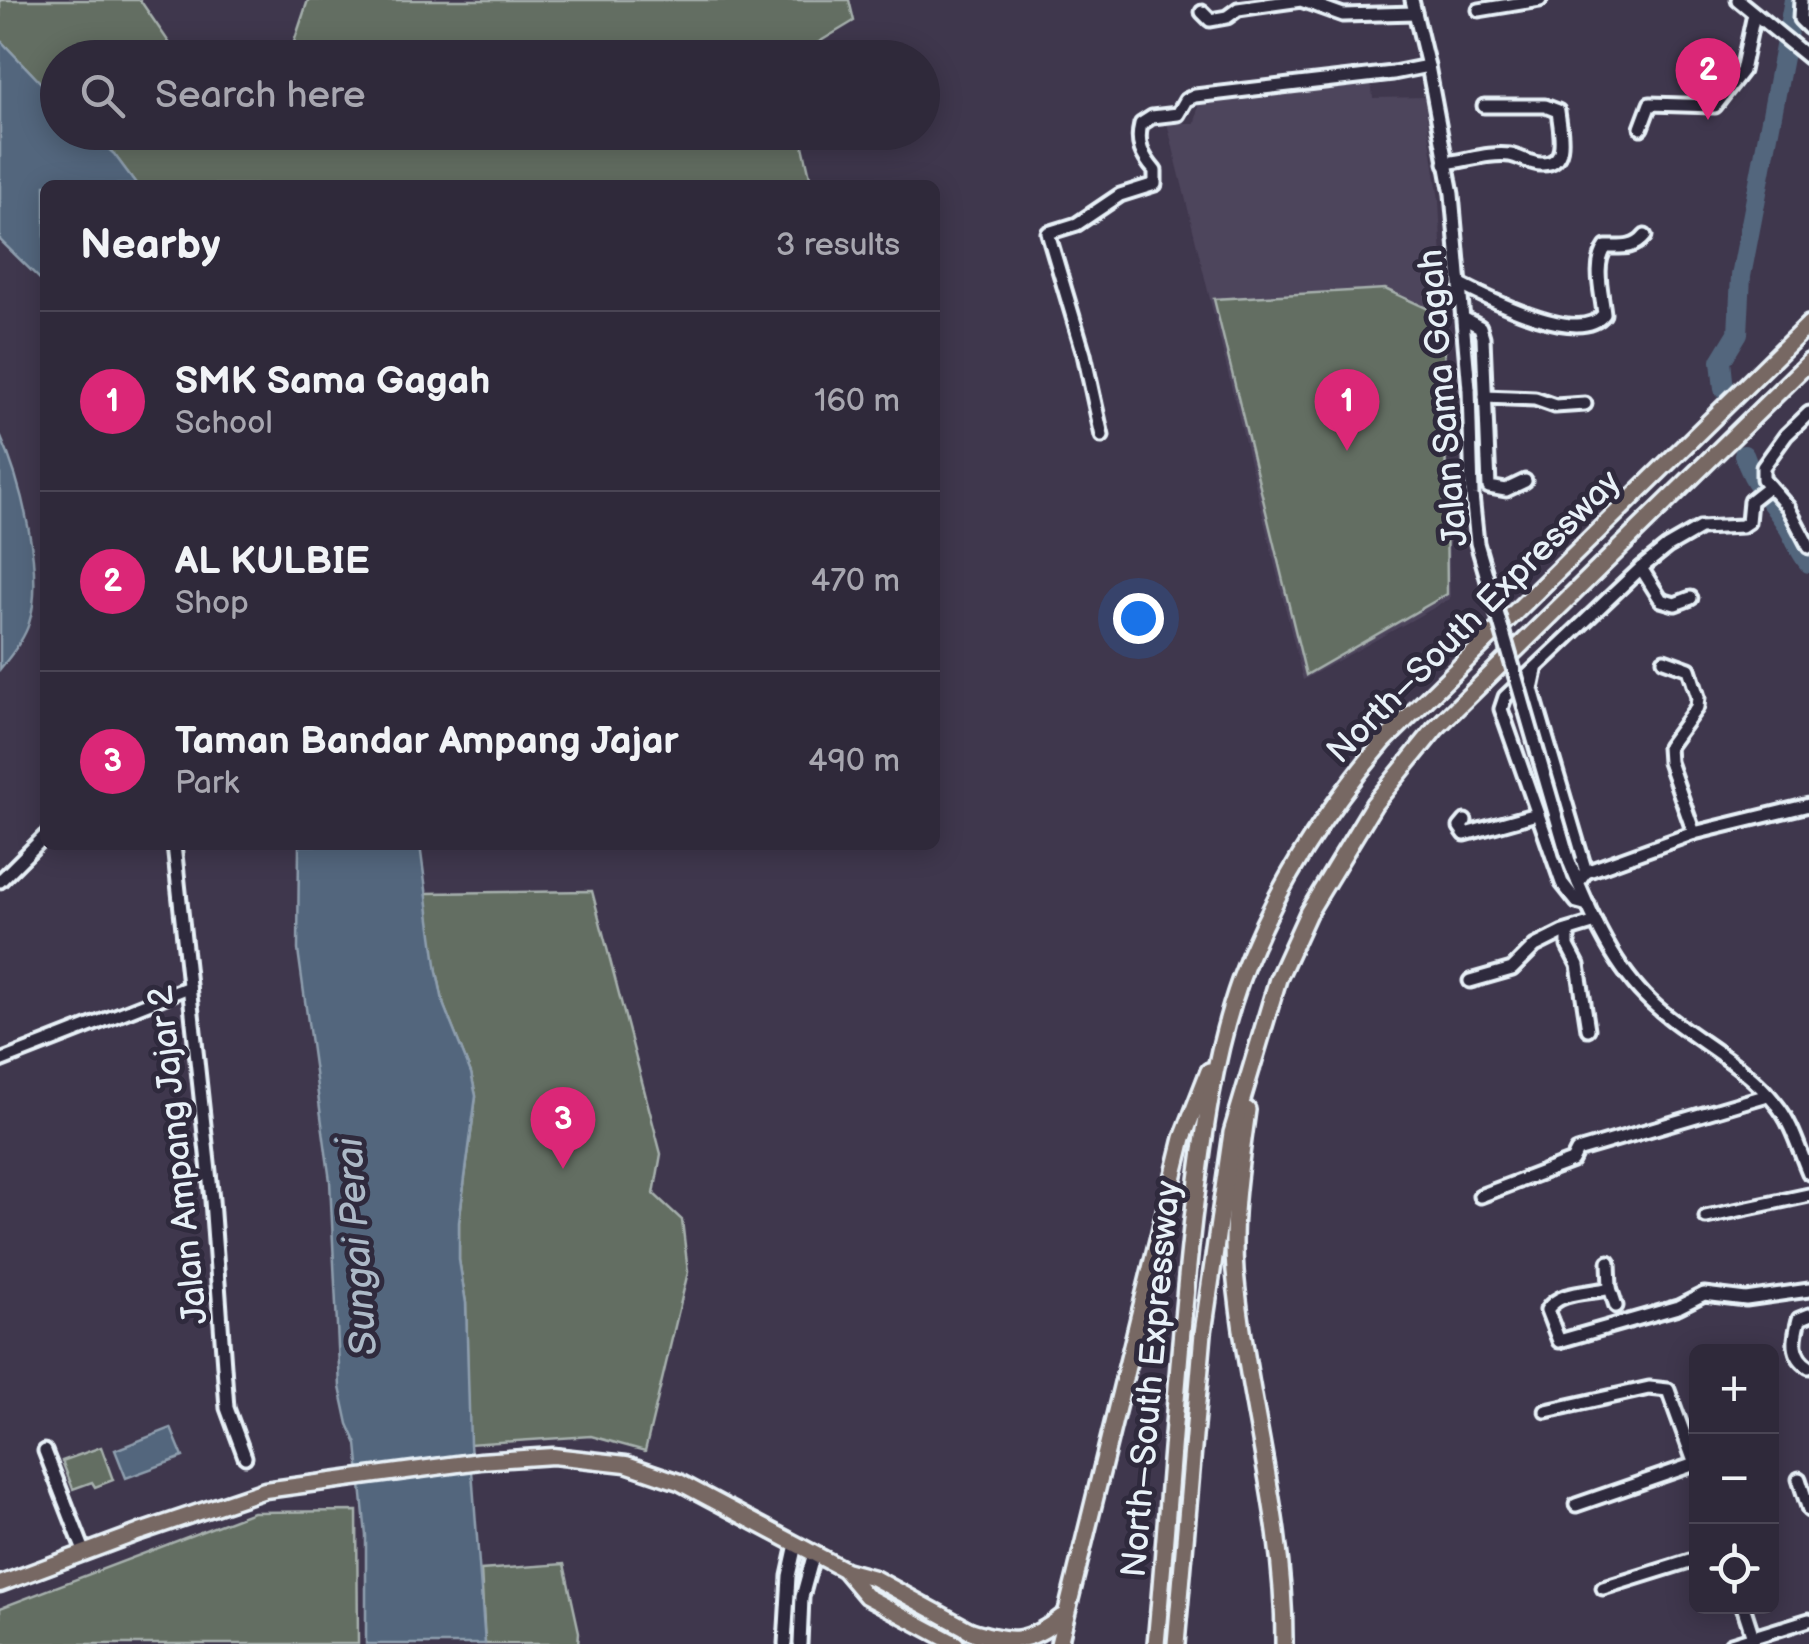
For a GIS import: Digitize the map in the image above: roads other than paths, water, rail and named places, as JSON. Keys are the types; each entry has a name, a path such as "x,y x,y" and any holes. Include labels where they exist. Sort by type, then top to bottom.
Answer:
{"highway":[{"name":"North–South Expressway","path":"1156,1644 1180,1331 1205,1126 1225,1030 1260,934 1312,836 1343,790 1384,741 1809,324"},
{"name":"North–South Expressway","path":"1176,1644 1203,1333 1232,1133 1278,980 1308,913 1403,764 1478,682 1809,362"},
{"path":"1059,1644 1182,1138 1225,1030"},
{"path":"1256,1046 1234,1222 1235,1270 1278,1546 1284,1644"},
{"path":"968,1630 1009,1643 1028,1642 1043,1638 1064,1616"}],"main road":[{"path":"0,1584 84,1551 266,1490 480,1461 552,1456 626,1464 679,1482 845,1570 874,1578 996,1644"},
{"path":"845,1570 866,1596 956,1644"}],"street":[{"path":"1202,12 1210,20 1220,20 1238,9 1301,0 1343,15 1414,6"},
{"path":"1478,10 1540,0"},
{"path":"1738,0 1809,58"},
{"path":"1801,0 1800,19 1809,28"},
{"name":"Jalan Sama Gagah","path":"1414,6 1452,194 1465,320 1477,543 1570,861 1582,878 1596,922 1642,992 1768,1094 1783,1114 1808,1168"},
{"path":"1641,128 1650,104 1715,106 1742,71 1754,14"},
{"path":"1102,436 1084,354 1048,233 1077,224 1120,195 1155,184 1155,171 1138,144 1140,124 1152,117 1178,114 1186,100 1195,96 1428,66"},
{"path":"1445,163 1510,155 1541,164 1554,161 1559,155 1562,148 1558,111 1545,106 1484,106"},
{"path":"1461,286 1526,317 1580,324 1597,322 1604,314 1601,252 1606,247 1640,243 1644,236"},
{"path":"1465,320 1480,327 1484,337 1489,487 1514,489 1525,481"},
{"path":"1485,397 1535,398 1554,406 1586,404"},
{"path":"1809,413 1763,467 1767,487 1788,507 1809,547"},
{"path":"1588,905 1576,902 1562,884 1501,708 1505,697 1641,568 1691,531 1742,526 1748,522 1750,501 1767,487"},
{"path":"1641,568 1661,600 1675,604 1692,598"},
{"path":"1664,660 1688,669 1698,697 1697,706 1668,747 1668,762 1694,833"},
{"path":"1536,668 1532,690 1582,878 1694,833 1809,806"},
{"path":"1465,821 1460,827 1465,834 1537,814"},
{"path":"0,881 40,841"},
{"name":"Jalan Ampang Jajar 2","path":"175,850 212,1200 227,1408 245,1457"},
{"path":"1470,980 1512,969 1535,946 1596,922"},
{"path":"1568,931 1588,1029"},
{"path":"0,1061 189,987"},
{"path":"1480,1196 1572,1161 1577,1151 1768,1094"},
{"path":"1706,1216 1809,1195"},
{"path":"1609,1262 1610,1288 1616,1306"},
{"path":"1610,1288 1558,1298 1550,1304 1546,1310 1559,1341 1678,1307 1704,1294 1746,1299 1809,1290"},
{"path":"1809,1315 1799,1319 1793,1345 1800,1361 1809,1367"},
{"path":"1546,1411 1649,1388 1668,1390 1689,1444"},
{"path":"45,1451 84,1551"},
{"path":"1576,1504 1689,1467"},
{"path":"1799,1479 1809,1510"},
{"path":"786,1644 788,1576 796,1544"},
{"path":"800,1644 802,1597 814,1553"},
{"path":"1603,1588 1689,1560"},
{"path":"1745,1614 1753,1637"},
{"path":"1731,1644 1809,1620"}],"water":[{"path":"0,40 40,82 40,150 110,150 133,180 40,180 40,279 0,240"},
{"path":"0,435 23,502 34,579 27,629 0,669"},
{"name":"Sungai Perai","path":"299,850 421,850 444,1006 476,1096 459,1222 459,1260 466,1303 470,1444 485,1644 366,1644 366,1536 357,1444 340,1387 330,1181 298,950"},
{"path":"171,1428 183,1457 126,1478 115,1450"}],"waterway":[{"path":"1724,389 1721,361 1738,333 1741,276 1794,0"},
{"path":"1744,455 1809,563"}],"place":[{"name":"AL KULBIE","path":"1708,120"},
{"name":"SMK Sama Gagah","path":"1347,451"},
{"name":"Taman Bandar Ampang Jajar","path":"563,1169"}]}
